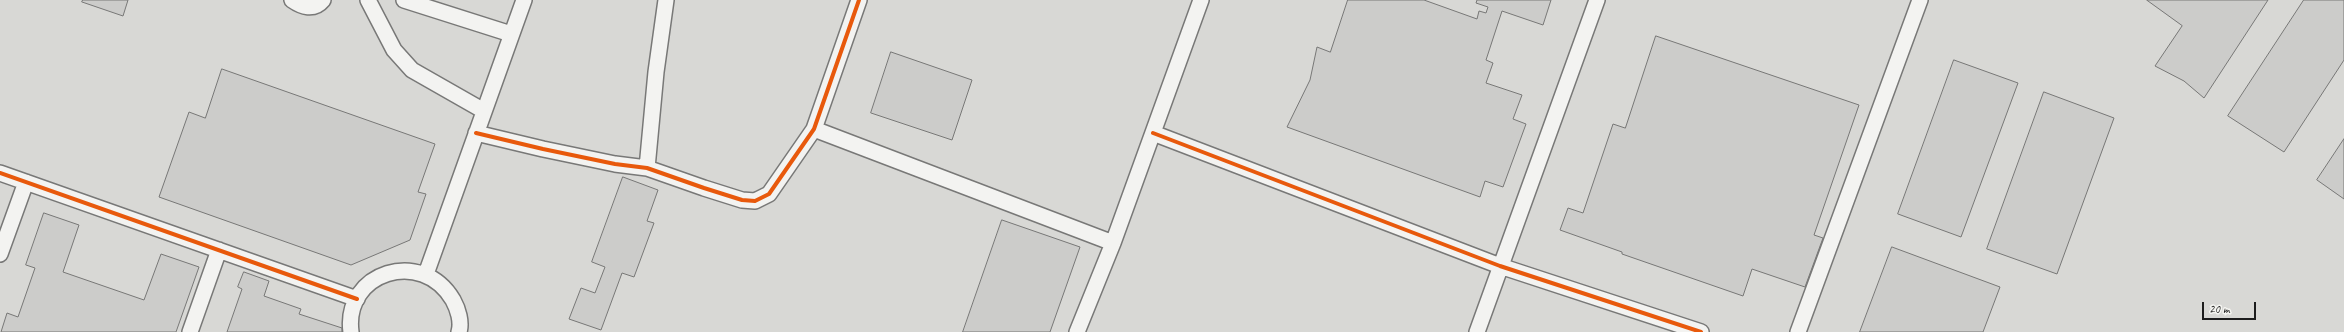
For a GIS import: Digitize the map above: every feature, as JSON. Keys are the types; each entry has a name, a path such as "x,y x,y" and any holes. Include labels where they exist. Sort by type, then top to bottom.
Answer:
{"street":[{"path":"292,0 300,6 307,7 320,4 323,0"},
{"path":"368,0 394,50 412,70 484,111"},
{"path":"404,0 511,34"},
{"path":"426,274 524,0"},
{"path":"647,168 656,72 666,0"},
{"path":"476,133 550,151 647,168 742,200 755,201 770,194 814,129 859,0"},
{"path":"1076,332 1113,243 1201,0"},
{"path":"1477,332 1597,0"},
{"path":"1798,332 1920,0"},
{"path":"814,129 1113,243"},
{"path":"1153,132 1500,266 1701,332"},
{"path":"0,173 357,299"},
{"path":"0,254 26,182"},
{"path":"190,332 219,250"},
{"path":"352,332 350,323 357,299 368,284 385,274 408,270 426,274 446,288 457,307 459,332"}],"shaded area":[{"path":"0,0 2344,0 2344,332 0,332"}],"building":[{"path":"83,0 128,0 123,16 82,2"},
{"path":"1348,0 1424,0 1477,19 1479,11 1486,13 1488,7 1476,3 1477,0 1551,0 1543,25 1502,11 1486,60 1493,63 1486,83 1522,95 1513,119 1526,124 1503,187 1485,181 1480,197 1287,127 1310,80 1317,47 1330,52"},
{"path":"2147,0 2268,0 2204,98 2184,81 2155,66 2182,26"},
{"path":"2304,0 2344,0 2344,60 2284,152 2228,116"},
{"path":"1656,36 1859,105 1814,235 1823,238 1805,287 1752,269 1743,296 1622,254 1622,252 1560,230 1568,208 1583,213 1613,124 1625,128"},
{"path":"891,52 972,80 952,140 871,113"},
{"path":"1954,60 2018,83 1961,237 1898,214"},
{"path":"222,69 435,144 418,192 426,194 410,240 351,265 159,197 189,112 205,118"},
{"path":"2044,92 2114,118 2057,274 1987,249"},
{"path":"2344,139 2344,199 2317,180"},
{"path":"623,177 658,190 647,221 654,223 634,277 622,273 601,330 569,319 581,288 595,293 605,267 592,262"},
{"path":"44,213 79,225 63,272 144,300 161,254 199,267 176,332 1,332 7,313 18,317 35,268 26,265"},
{"path":"1002,220 1080,247 1050,332 963,332"},
{"path":"1892,247 2000,287 1983,332 1860,332"},
{"path":"244,272 269,281 264,296 301,309 299,314 342,328 342,332 227,332 242,289 238,287"}],"cycle path":[{"path":"476,133 615,164 647,168 742,200 755,201 769,194 814,129 859,0"},
{"path":"1153,133 1500,266 1701,332"},
{"path":"0,173 357,299"}]}
